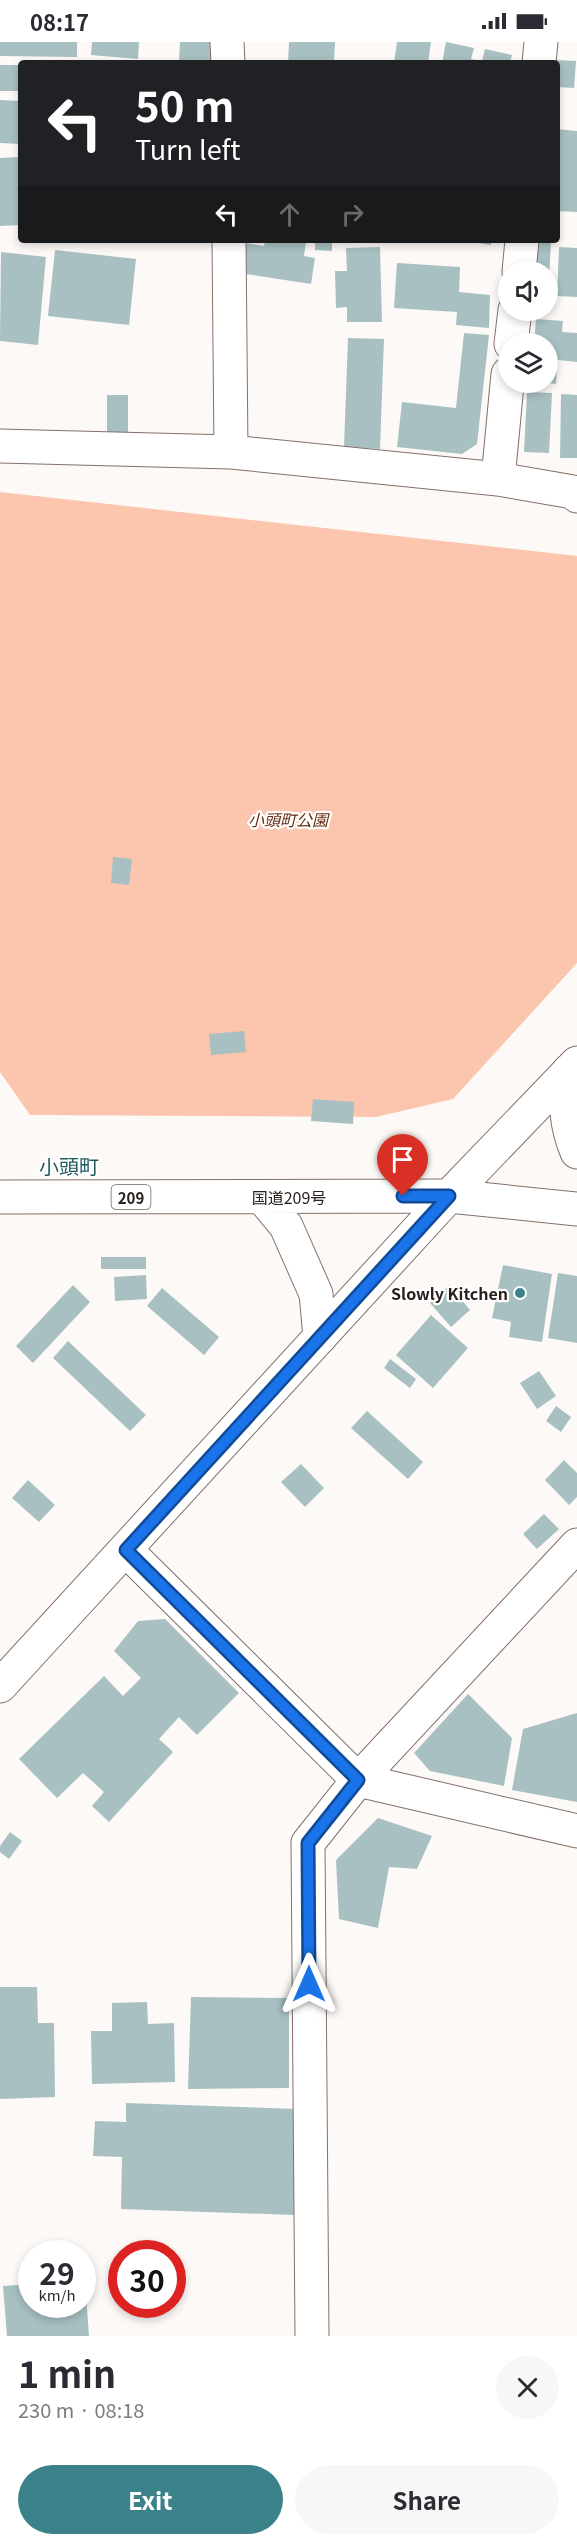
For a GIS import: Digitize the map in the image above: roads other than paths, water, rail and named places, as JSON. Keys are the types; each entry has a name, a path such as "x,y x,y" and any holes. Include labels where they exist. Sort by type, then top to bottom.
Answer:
{"main road":[{"path":"227,42 228,60"},
{"path":"539,60 541,42"},
{"path":"229,243 231,452"},
{"path":"520,261 522,243"},
{"path":"498,479 506,393"},
{"path":"0,446 231,452 498,479 576,492"},
{"path":"573,1067 565,1103 569,1134 577,1152"},
{"path":"0,1686 449,1196 573,1067"},
{"name":"国道209号","path":"0,1197 449,1196 577,1209"},
{"path":"262,1197 286,1226 316,1294 320,1337"},
{"path":"312,2336 308,1843 358,1780 577,1545"},
{"path":"126,1550 358,1780 577,1831"}],"place":[{"name":"Slowly Kitchen","path":"520,1293"}],"district":[{"name":"小頭町","path":"69,1165"}],"park label":[{"name":"小頭町公園","path":"288,819"}]}
